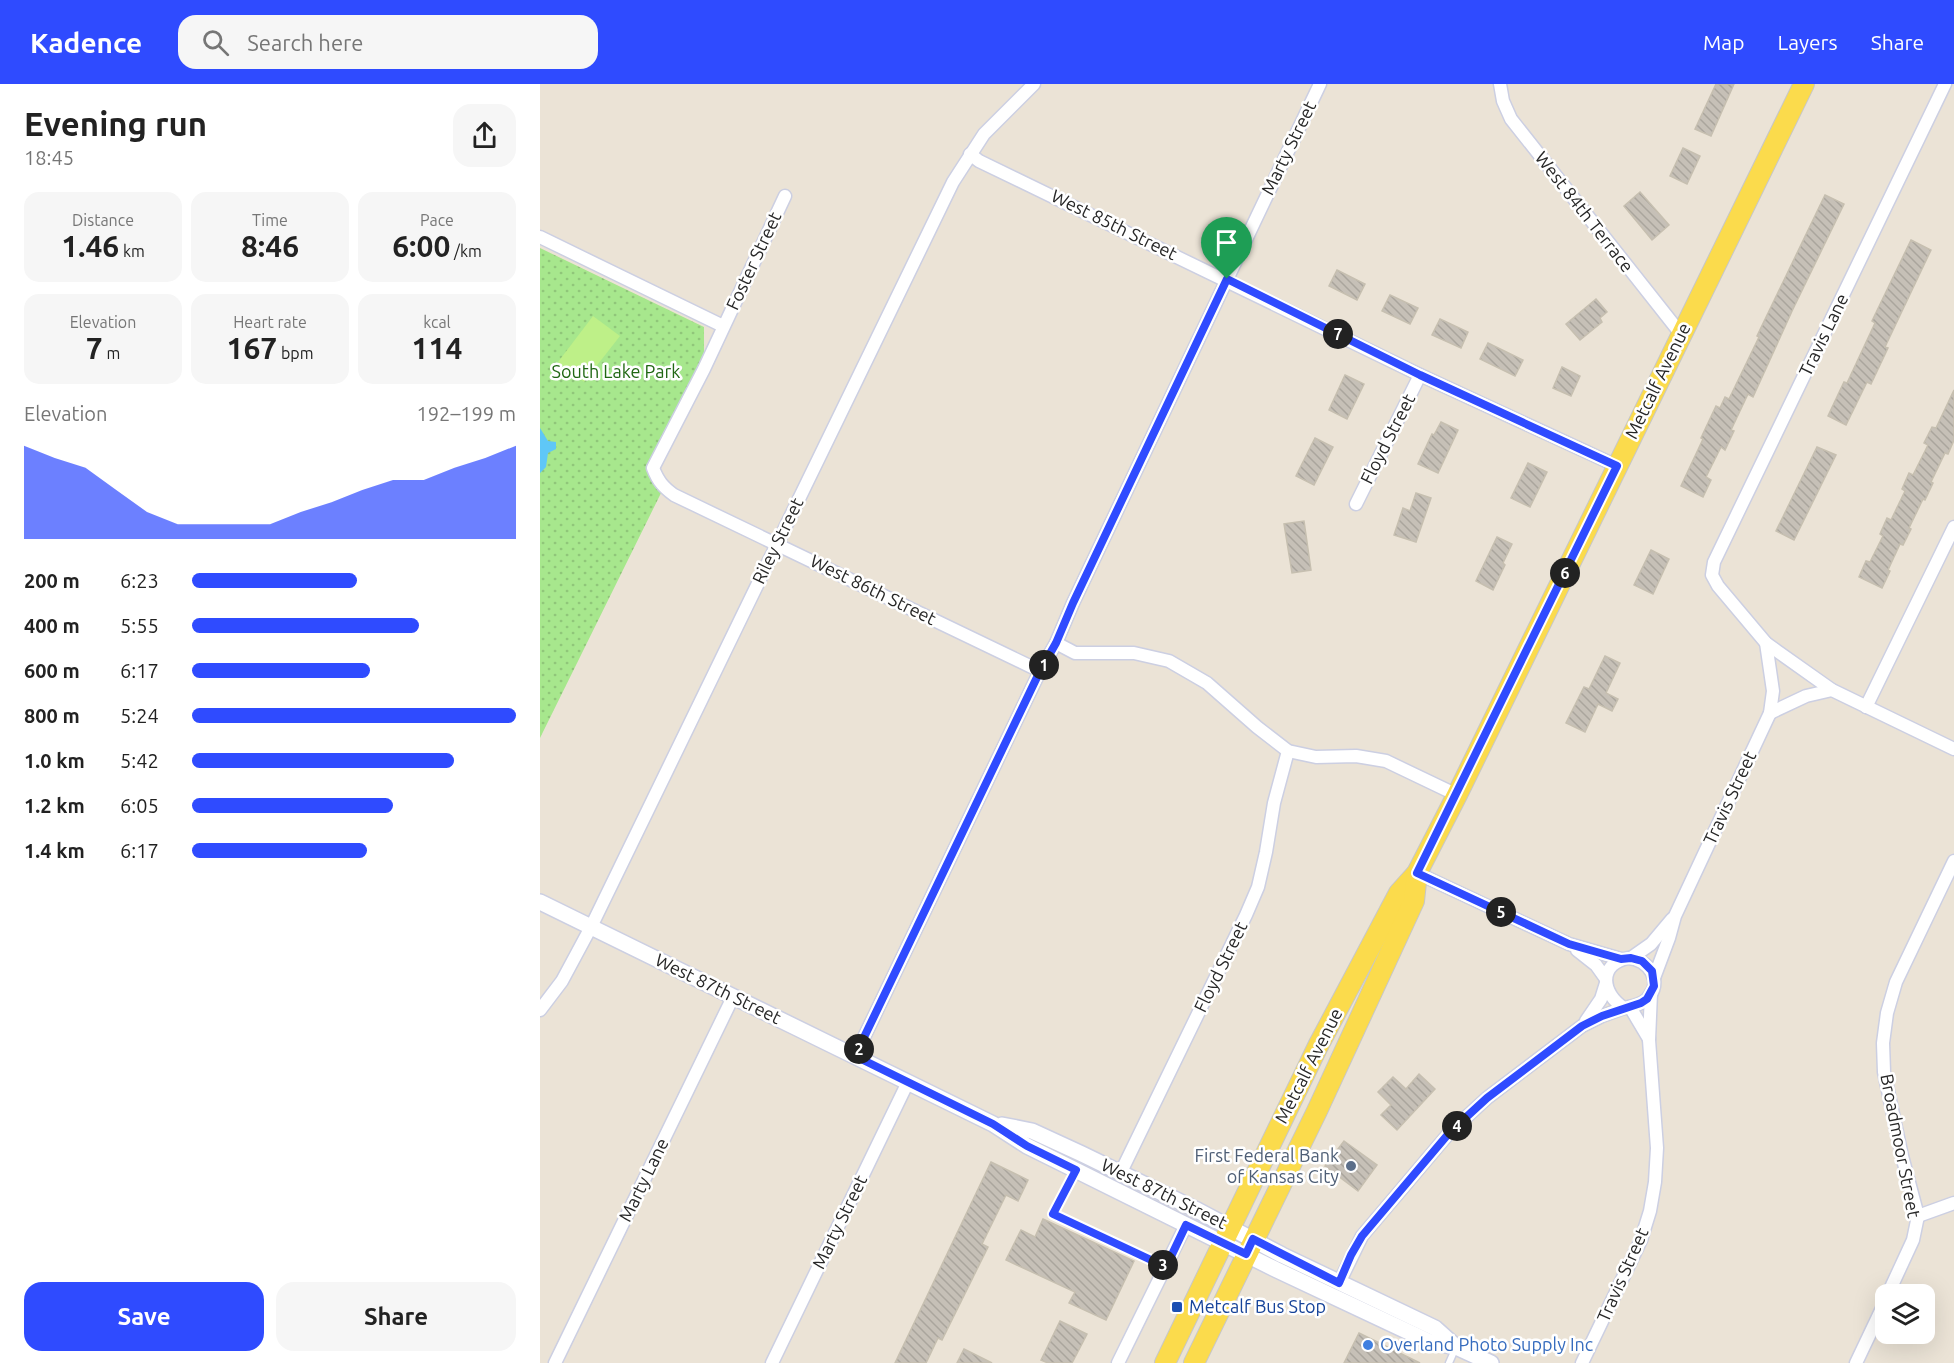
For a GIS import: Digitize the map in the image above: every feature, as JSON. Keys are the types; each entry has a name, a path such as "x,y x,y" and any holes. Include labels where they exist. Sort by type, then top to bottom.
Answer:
{"main road":[{"name":"Metcalf Avenue","path":"1165,1363 1318,1046 1399,893 1417,873 1456,795 1804,84"},
{"name":"Metcalf Avenue","path":"1194,1363 1317,1111 1414,901 1417,873"}],"street":[{"name":"Riley Street","path":"540,1010 562,981 591,927 948,193 970,154 993,124 1034,84"},
{"name":"Marty Street","path":"855,1056 1040,671 1056,643 1320,84"},
{"name":"West 84th Terrace","path":"1500,84 1503,101 1511,119 1681,334"},
{"name":"Travis Lane","path":"1766,643 1718,586 1712,575 1714,562 1945,84"},
{"name":"West 85th Street","path":"970,154 979,161 1227,279 1420,375 1617,466"},
{"name":"Foster Street","path":"723,326 785,196"},
{"path":"540,237 723,326"},
{"name":"West 86th Street","path":"723,326 704,369 653,468 657,479 664,487 675,495 1040,671"},
{"name":"Floyd Street","path":"1356,504 1420,375"},
{"path":"1866,707 1954,527"},
{"path":"1056,643 1075,653 1134,653 1169,661 1207,683 1257,728 1288,751 1316,757 1356,756 1386,761 1456,795"},
{"path":"1766,643 1832,690 1954,749"},
{"name":"Travis Street","path":"1654,978 1675,916 1770,713 1773,691 1766,643"},
{"path":"1770,713 1806,696 1832,690"},
{"name":"Floyd Street","path":"1121,1172 1258,887 1288,751"},
{"name":"Broadmoor Street","path":"1893,1284 1913,1240 1918,1216 1887,1089 1883,1043 1887,1013 1896,982 1954,861"},
{"path":"1339,1283 1362,1236 1450,1132 1487,1098 1582,1026 1602,1016 1641,1003 1651,993 1654,978 1642,961 1569,944 1417,873"},
{"name":"West 87th Street","path":"540,902 993,1124 1027,1146 1186,1225 1227,1235"},
{"name":"Travis Street","path":"1626,959 1651,944 1675,916"},
{"path":"1569,944 1596,965 1606,981 1612,998 1627,1007"},
{"path":"1582,1026 1601,999 1610,968 1626,959"},
{"name":"Travis Street","path":"1582,1363 1641,1240 1650,1211 1655,1182 1656,1148 1649,1040 1651,993"},
{"name":"Marty Lane","path":"555,1363 733,997"},
{"name":"Travis Street","path":"1627,1007 1649,1040"},
{"name":"Marty Street","path":"772,1363 908,1082"},
{"name":"West 87th Street","path":"993,1124 1032,1131 1121,1172 1227,1235 1430,1342 1456,1347 1490,1363"},
{"path":"1918,1216 1954,1203"},
{"path":"1118,1363 1186,1225"},
{"name":"West 87th Street","path":"1249,1247 1339,1283 1435,1328 1456,1347"},
{"path":"1856,1363 1875,1323"}],"lane":[{"path":"1076,1170 1053,1214 1166,1267"},
{"path":"1449,1363 1456,1347"}],"green space":[{"name":"South Lake Park","path":"540,248 704,327 704,369 653,468 664,487 540,738"},
{"path":"593,316 620,336 584,382 558,362"}],"water":[{"path":"540,428 548,441 556,442 556,449 548,453 546,467 540,473"}],"building":[{"path":"1716,84 1734,84 1711,136 1695,129"},
{"path":"1683,148 1700,156 1687,184 1670,176"},
{"path":"1640,192 1669,225 1652,240 1624,206"},
{"path":"1825,195 1844,204 1753,397 1748,394 1731,430 1734,431 1725,450 1721,447 1706,477 1711,480 1703,497 1681,486 1716,406 1720,408 1725,397 1729,399"},
{"path":"1911,240 1931,250 1885,347 1888,348 1871,384 1867,382 1846,425 1828,416 1844,382 1847,383 1875,323 1872,321"},
{"path":"1337,270 1365,284 1357,300 1329,286"},
{"path":"1390,295 1418,308 1410,324 1382,311"},
{"path":"1596,299 1607,312 1600,318 1602,322 1580,340 1566,324"},
{"path":"1440,319 1468,332 1461,348 1432,335"},
{"path":"1488,343 1523,360 1515,376 1480,359"},
{"path":"1562,367 1580,376 1571,396 1553,388"},
{"path":"1345,375 1364,384 1347,419 1329,410"},
{"path":"1954,390 1954,440 1948,454 1945,453 1903,545 1900,544 1882,588 1859,577 1866,561 1870,562 1883,536 1880,534 1887,518 1891,520 1905,491 1902,489 1909,473 1913,475 1928,445 1924,443 1932,427 1936,428"},
{"path":"1441,422 1458,430 1438,473 1418,464 1432,434 1434,435"},
{"path":"1315,438 1333,447 1314,485 1296,476"},
{"path":"1817,447 1836,455 1794,540 1776,531"},
{"path":"1528,463 1547,472 1530,507 1511,498"},
{"path":"1416,493 1431,498 1416,542 1394,535 1403,508 1410,511"},
{"path":"1304,521 1311,570 1292,573 1284,524"},
{"path":"1497,537 1512,544 1493,590 1476,581"},
{"path":"1651,550 1669,559 1653,594 1634,585"},
{"path":"1605,656 1620,663 1606,693 1618,699 1612,711 1598,704 1585,732 1566,723 1584,687 1589,689"},
{"path":"1419,1074 1435,1089 1397,1130 1381,1115 1391,1105 1378,1092 1393,1077 1406,1089"},
{"name":"First Federal Bank of Kansas City","path":"1344,1141 1377,1165 1358,1191 1325,1166"},
{"path":"991,1162 1028,1180 1018,1201 1006,1195 982,1244 988,1247 942,1340 938,1338 926,1363 895,1363"},
{"path":"1043,1219 1134,1261 1106,1320 1069,1303 1075,1292 1006,1260 1021,1230 1035,1237"},
{"path":"1060,1321 1087,1334 1072,1363 1048,1363 1041,1360"},
{"name":"Overland Photo Supply Inc","path":"1359,1333 1420,1363 1344,1363"},
{"path":"964,1349 992,1363 957,1363"}],"place":[{"name":"First Federal Bank of Kansas City","path":"1351,1166"},
{"name":"Metcalf Bus Stop","path":"1177,1307"},
{"name":"Overland Photo Supply Inc","path":"1368,1345"}],"route":[{"path":"1227,279 1420,375 1617,466 1417,873 1569,944 1621,959 1635,958 1642,961 1652,971 1654,986 1647,999 1641,1003 1602,1016 1582,1026 1487,1098 1450,1132 1362,1236 1339,1283 1253,1239 1246,1254 1186,1225 1166,1267 1053,1214 1076,1170 1027,1146 993,1124 855,1056 1040,671 1056,643 1227,279"}]}
